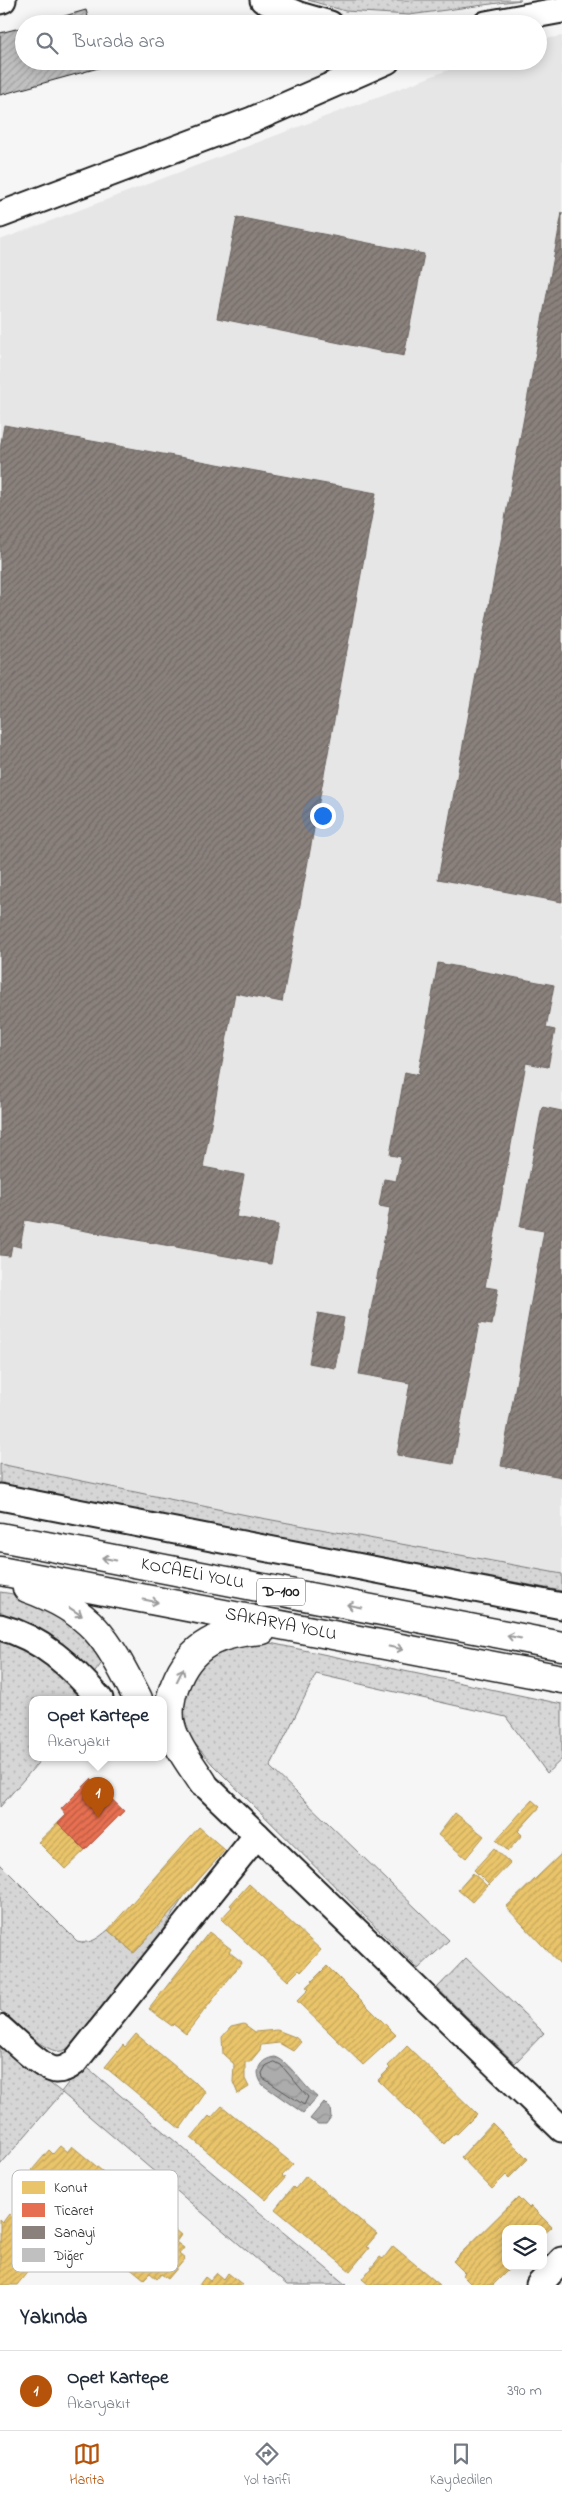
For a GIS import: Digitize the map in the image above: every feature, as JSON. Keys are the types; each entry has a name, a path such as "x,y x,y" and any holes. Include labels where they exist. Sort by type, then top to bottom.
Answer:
{"highway":[{"name":"KOCAELİ YOLU","path":"2,1537 562,1646"},
{"name":"SAKARYA YOLU","path":"0,1571 562,1679"},
{"path":"0,1578 57,1600 92,1623 105,1638 120,1662 137,1696"},
{"path":"203,1783 176,1740 170,1724 172,1693 179,1675 197,1650 212,1640 244,1631 292,1628"},
{"path":"167,1747 182,1765 203,1783"}],"street":[{"path":"263,0 299,15"},
{"path":"535,15 562,10"},
{"path":"0,215 252,120 366,70"},
{"path":"0,1497 562,1606"},
{"path":"0,1627 31,1638 53,1652 97,1696"},
{"path":"203,1783 562,2129"},
{"path":"0,2028 46,2066 56,2070 67,2068 74,2063 257,1835"},
{"path":"539,2285 562,2260"}],"shaded area":[{"path":"308,0 521,0 409,15 345,11"},
{"path":"562,36 562,1574 256,1517 0,1464 0,240 448,70 547,70 547,38"},
{"path":"0,1464 256,1517 562,1574 562,1591 0,1485"},
{"path":"0,1592 35,1600 60,1613 71,1622 106,1657 93,1675 0,1616"},
{"path":"0,1637 12,1640 35,1652 55,1668 76,1696 29,1696 29,1761 40,1761 0,1807"},
{"path":"265,1642 562,1704 562,1759 547,1773 506,1717 316,1674 270,1767 449,1940 418,1969 212,1764 192,1740 182,1719 186,1680 210,1649"},
{"path":"0,1864 77,1941 90,1941 108,1930 134,1953 184,1896 163,1930 128,1979 78,2040 62,2051 47,2048 0,2010"},
{"path":"466,1958 544,2033 515,2063 437,1988"},
{"path":"0,2044 61,2092 83,2064 346,2285 287,2285 178,2192 178,2170 152,2170 62,2093 0,2165"}],"water":[{"path":"275,2057 291,2068 317,2097 303,2113 263,2085 260,2080 258,2075 259,2067 265,2060"},
{"path":"324,2102 330,2108 331,2117 326,2124 318,2124 310,2119"}],"building: Konut":[{"path":"532,1800 540,1807 518,1831 522,1835 508,1851 496,1840"},
{"path":"455,1813 484,1836 466,1858 438,1835"},
{"path":"58,1823 85,1850 65,1869 38,1842"},
{"path":"199,1827 225,1850 134,1953 108,1930"},
{"path":"494,1848 510,1863 489,1885 474,1870"},
{"path":"562,1853 562,1966 506,1907"},
{"path":"473,1873 487,1886 472,1902 458,1890"},
{"path":"249,1884 321,1950 301,1972 299,1970 288,1981 221,1919 232,1907 230,1905"},
{"path":"209,1932 231,1949 229,1952 242,1962 186,2034 149,2009"},
{"path":"327,1966 396,2035 363,2065 297,2001 309,1989 306,1987"},
{"path":"244,2024 255,2032 277,2030 295,2037 301,2042 293,2051 279,2043 261,2045 260,2050 250,2062 245,2062 245,2079 249,2087 238,2094 233,2082 234,2064 223,2054 222,2037 231,2027"},
{"path":"136,2034 206,2092 180,2129 105,2067 123,2045 125,2047"},
{"path":"407,2046 477,2114 444,2144 378,2080"},
{"path":"222,2106 293,2164 282,2176 285,2178 266,2200 191,2138 209,2116 211,2118"},
{"path":"492,2123 528,2159 509,2178 506,2175 492,2189 461,2157"},
{"path":"60,2146 67,2152 72,2146 101,2170 32,2170 49,2150 53,2154"},
{"path":"306,2176 377,2234 366,2247 369,2248 350,2271 275,2209 293,2187 295,2189"},
{"path":"518,2197 529,2208 531,2206 552,2227 547,2231 547,2225 502,2225 502,2270 508,2270 493,2285 472,2285 462,2275 465,2273 453,2261"},
{"path":"9,2214 12,2217 12,2272 27,2272 17,2285 0,2285 0,2219 3,2222"},
{"path":"178,2244 184,2248 179,2254 185,2259 178,2267"},
{"path":"393,2246 440,2285 369,2285 362,2279 380,2257 383,2259"},
{"path":"135,2272 174,2272 168,2279 161,2274 157,2279 150,2273 144,2279"},
{"path":"217,2273 224,2279 228,2273 243,2285 199,2285 205,2277 210,2281"}],"building: Ticaret":[{"path":"91,1779 124,1811 85,1850 58,1823 66,1815 61,1809"}],"building: Sanayi":[{"path":"562,213 562,902 438,879"},
{"path":"237,217 424,254 404,356 217,318"},
{"path":"4,425 376,493 282,1002 235,993 203,1167 244,1175 236,1217 278,1225 271,1264 25,1220 20,1247 12,1245 10,1256 0,1255 0,449"},
{"path":"438,963 554,985 546,1028 555,1030 548,1067 526,1063 485,1287 498,1289 492,1325 479,1323 453,1464 397,1455 410,1383 359,1374 390,1208 379,1206 384,1179 396,1181 401,1157 390,1155 405,1072 418,1075"},
{"path":"542,1107 562,1111 562,1477 501,1466 544,1231 520,1227"},
{"path":"318,1313 344,1318 335,1368 309,1363"}],"building: Diğer":[{"path":"86,10 87,15 68,15"},
{"path":"15,29 15,70 91,70 0,95 0,33"}],"place":[{"name":"Opet Kartepe","path":"98,1818"}]}
